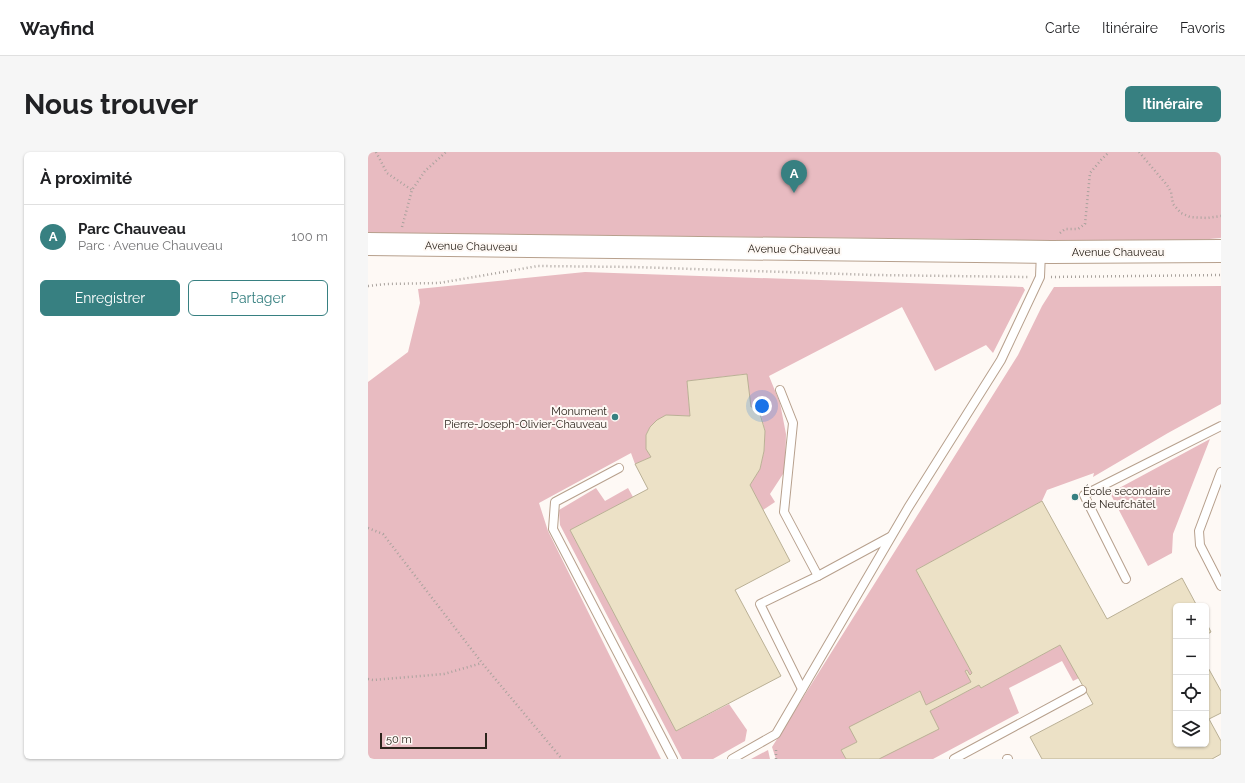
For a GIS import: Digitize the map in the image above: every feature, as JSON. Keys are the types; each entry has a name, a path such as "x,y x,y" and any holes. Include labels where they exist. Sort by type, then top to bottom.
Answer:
{"main road":[{"name":"Avenue Chauveau","path":"368,244 1046,252 1221,251"}],"lane":[{"path":"732,759 776,734 908,508 1001,360 1040,277 1046,252"},
{"path":"780,390 793,423 784,512 818,576"},
{"path":"1126,579 1084,495 1221,426"},
{"path":"619,468 555,502 553,529 673,759"},
{"path":"1221,472 1199,531 1200,545 1221,586"},
{"path":"802,688 760,604 818,576 891,537"},
{"path":"954,759 1082,690"}],"path":[{"path":"376,152 387,173 412,190"},
{"path":"397,245 412,190 425,171 446,152"},
{"path":"1046,252 1065,229 1078,229 1085,224 1090,173 1109,152"},
{"path":"1140,152 1171,192 1173,204 1181,213 1190,217 1207,218 1221,216"},
{"path":"368,286 386,284 439,283 538,266 634,267 882,275 1040,277 1221,275"},
{"path":"368,528 383,534 482,663 562,759"},
{"path":"368,679 374,680 444,674 482,663"}],"shaded area":[{"path":"368,152 1221,152 1221,238 1163,243 972,239 368,233"},
{"path":"585,272 1023,287 1025,290 993,353 986,345 935,371 902,307 769,376 780,403 786,434 785,471 770,494 775,502 763,510 750,485 760,469 764,451 765,431 759,407 751,407 746,374 687,381 690,416 666,415 650,427 646,435 646,449 651,457 635,464 631,453 539,503 548,531 661,759 368,759 368,382 408,352 420,303 418,289"},
{"path":"1221,286 1221,404 1093,477 1094,473 1047,490 1042,501 916,570 972,673 970,675 967,670 965,671 971,682 926,705 919,691 850,727 857,742 841,750 846,759 776,759 772,747 1018,355 1042,306 1054,287"},
{"path":"1210,439 1173,534 1172,553 1148,566 1110,493"},
{"path":"596,488 605,501 628,488 633,497 570,530 676,731 729,704 747,730 745,741 713,759 682,759 560,525 559,510"},
{"path":"1060,645 1079,678 1073,681 1062,661 1009,688 1019,713 933,759 879,759 930,711 979,685 981,688"},
{"path":"768,750 770,759 751,759"}],"building":[{"path":"747,374 751,407 758,407 765,431 764,451 760,469 750,485 790,561 735,590 781,676 676,731 570,530 648,489 635,464 651,457 646,449 646,435 650,427 657,420 666,415 690,416 687,381"},
{"path":"1042,501 1107,619 1182,578 1195,603 1173,603 1173,747 1209,747 1209,719 1221,741 1221,754 1212,759 1042,759 1030,737 1093,704 1060,645 981,688 979,685 930,711 939,729 879,759 846,759 841,750 857,742 849,727 920,691 926,705 971,682 965,671 967,670 970,675 972,673 916,570"},
{"path":"1209,669 1221,691 1221,713 1209,719"}],"place":[{"name":"Parc Chauveau","path":"794,193"},
{"name":"Monument Pierre-Joseph-Olivier-Chauveau","path":"615,417"},
{"name":"École secondaire de Neufchâtel","path":"1075,497"}]}
